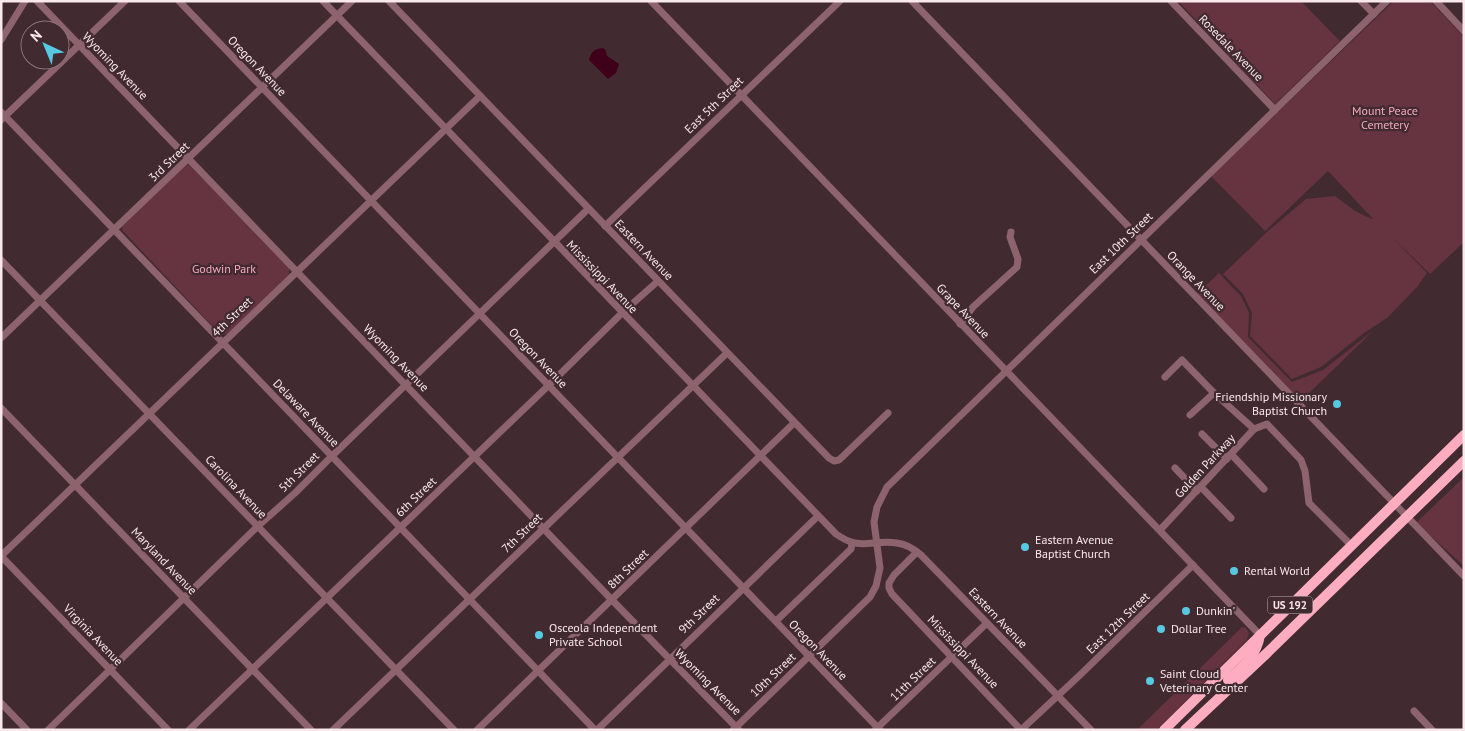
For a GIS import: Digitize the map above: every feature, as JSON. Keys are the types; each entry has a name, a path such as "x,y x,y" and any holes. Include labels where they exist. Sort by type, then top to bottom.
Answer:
{"highway":[{"name":"US 192","path":"1164,730 1464,435"},
{"name":"US 192","path":"1185,730 1266,654 1464,460"},
{"path":"1194,720 1200,708 1253,655 1258,647 1260,635"},
{"path":"1172,730 1186,716 1187,707"}],"street":[{"path":"1,40 25,1"},
{"name":"Wyoming Avenue","path":"37,1 736,729"},
{"path":"3,116 125,1"},
{"name":"Oregon Avenue","path":"179,1 878,729"},
{"name":"Mississippi Avenue","path":"323,1 818,516 836,534 852,543"},
{"name":"3rd Street","path":"1,338 352,1"},
{"name":"Eastern Avenue","path":"389,1 794,424 834,461 840,460 888,413"},
{"name":"Grape Avenue","path":"651,1 1260,635"},
{"name":"East 5th Street","path":"605,226 840,1"},
{"name":"Orange Avenue","path":"912,1 1464,576"},
{"name":"Rosedale Avenue","path":"1171,1 1275,110"},
{"path":"1361,1 1374,14"},
{"name":"East 10th Street","path":"877,507 881,496 894,479 1387,1"},
{"path":"1436,1 1464,31"},
{"name":"4th Street","path":"1,556 480,96"},
{"name":"Delaware Avenue","path":"3,116 115,229 399,528 596,730"},
{"name":"5th Street","path":"48,730 588,209"},
{"path":"960,324 974,307 1017,267 1018,258 1010,237 1011,232"},
{"name":"Carolina Avenue","path":"1,260 454,730"},
{"name":"6th Street","path":"190,730 658,280"},
{"name":"7th Street","path":"333,730 727,353"},
{"path":"1165,377 1182,360 1214,393 1254,429 1267,424 1301,460 1305,470 1309,503 1351,545"},
{"path":"1190,415 1214,393"},
{"name":"Maryland Avenue","path":"1,408 311,730"},
{"name":"8th Street","path":"477,730 794,424"},
{"name":"Golden Parkway","path":"1160,530 1254,429"},
{"path":"1202,434 1264,489"},
{"path":"1175,468 1231,518"},
{"name":"10th Street","path":"736,729 870,597 879,577 878,544 874,522 877,507"},
{"name":"9th Street","path":"596,730 818,516"},
{"name":"Eastern Avenue","path":"878,544 895,542 917,552 1091,730"},
{"path":"776,621 851,549 852,543 878,544"},
{"name":"Mississippi Avenue","path":"917,552 894,575 889,583 889,588 895,597 1021,730"},
{"name":"Virginia Avenue","path":"1,556 168,730"},
{"name":"East 12th Street","path":"1021,730 1193,565"},
{"name":"11th Street","path":"878,729 987,623"},
{"path":"1,703 27,730"},
{"path":"1414,711 1432,730"}],"green space":[{"path":"1178,1 1301,1 1340,41 1275,104"},
{"name":"Mount Peace Cemetery","path":"1394,1 1430,1 1464,37 1464,242 1430,274 1392,237 1427,273 1417,287 1387,318 1364,333 1321,367 1292,379 1250,336 1252,313 1243,294 1223,274 1267,232 1306,199 1335,196 1355,211 1374,220 1328,171 1265,231 1211,176"},
{"name":"Godwin Park","path":"186,164 289,267 289,275 227,334 219,333 122,230 123,226"},
{"path":"1219,273 1241,296 1249,313 1248,337 1292,382 1323,370 1374,330 1300,402 1196,295"},
{"path":"1464,477 1464,566 1416,523"},
{"path":"1244,625 1249,633 1247,640 1156,730 1137,730 1242,627 1245,628"}],"shaded area":[{"path":"605,49 607,56 619,64 616,73 608,79 589,60 593,51"}],"place":[{"name":"Friendship Missionary Baptist Church","path":"1337,404"},
{"name":"Eastern Avenue Baptist Church","path":"1025,547"},
{"name":"Rental World","path":"1234,571"},
{"name":"Dunkin'","path":"1186,611"},
{"name":"Dollar Tree","path":"1161,629"},
{"name":"Osceola Independent Private School","path":"539,635"},
{"name":"Saint Cloud Veterinary Center","path":"1150,681"}]}
